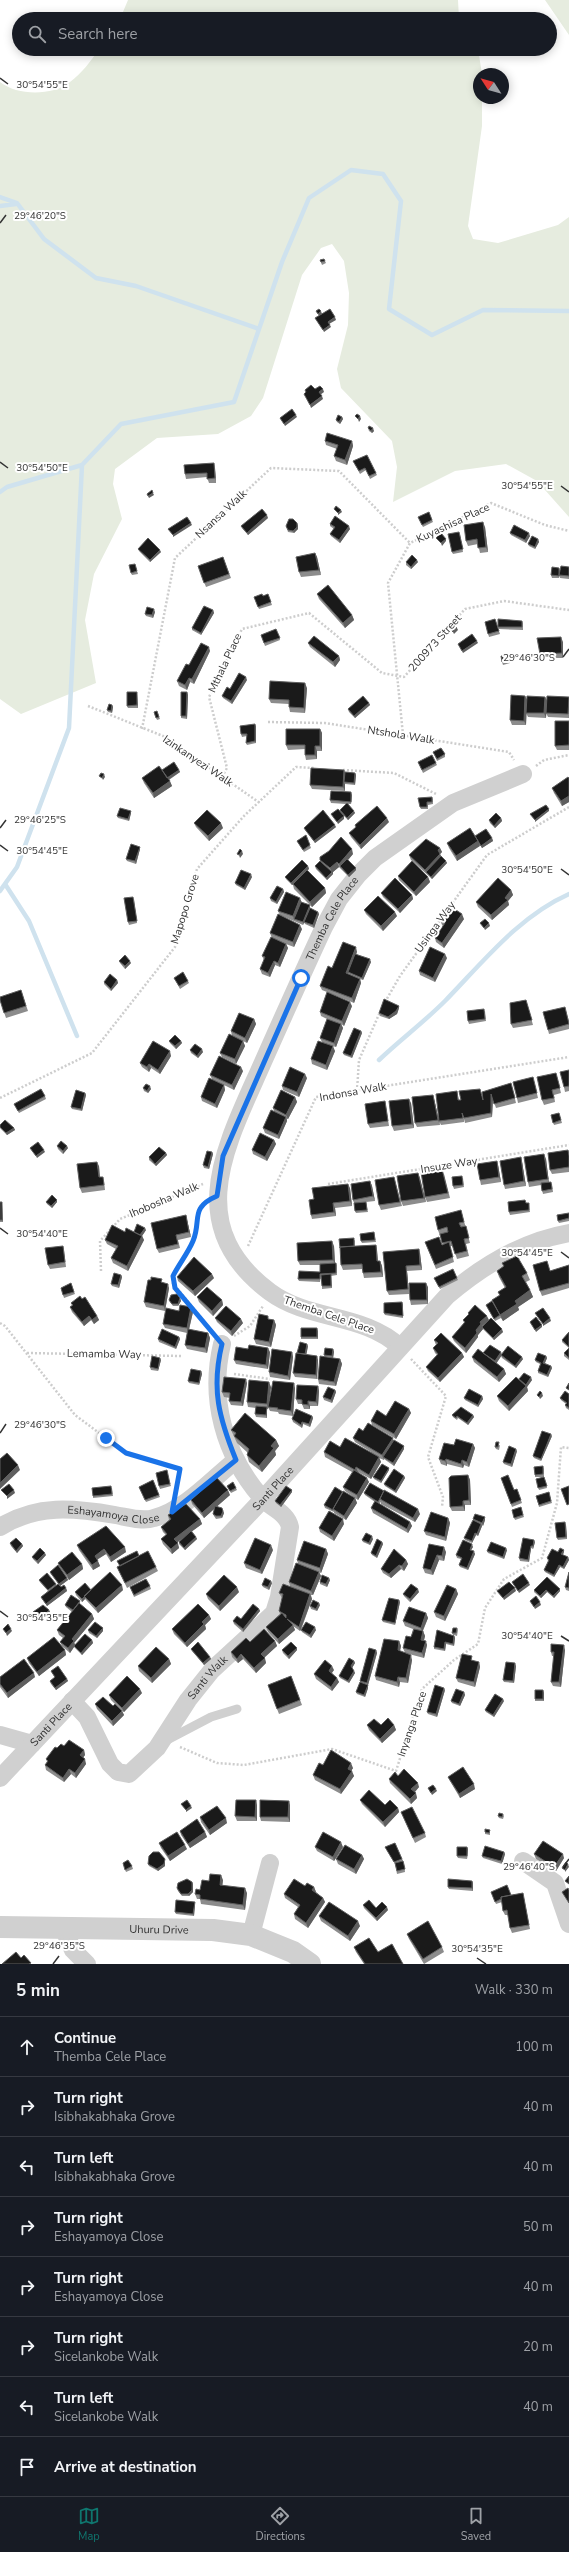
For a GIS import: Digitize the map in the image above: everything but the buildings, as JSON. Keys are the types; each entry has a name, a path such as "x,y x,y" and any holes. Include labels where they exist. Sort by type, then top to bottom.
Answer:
{"street":[{"name":"Themba Cele Place","path":"400,1347 391,1338 365,1325 314,1312 271,1293 240,1262 230,1249 225,1237 217,1196 218,1178 223,1156 239,1117 324,927 339,899 358,875 375,858 453,803 523,774"},
{"name":"Santi Place","path":"0,1778 263,1499 447,1296 471,1275 496,1259 569,1233"},
{"path":"222,1344 216,1370 218,1404 223,1427 236,1460"},
{"name":"Santi Walk","path":"72,1701 87,1717 110,1764 118,1772 129,1774 159,1745 188,1700 212,1670 274,1613 279,1597 290,1526 289,1519 263,1499 250,1484 236,1460"},
{"name":"Eshayamoya Close","path":"0,1527 35,1511 54,1508 71,1508 137,1519 153,1519 172,1512 236,1460"},
{"path":"0,1735 32,1744"},
{"path":"523,1861 555,1883 569,1924"},
{"path":"251,1935 270,1863"},
{"name":"Uhuru Drive","path":"0,1927 213,1930 251,1935 293,1952 310,1964"},
{"path":"63,1928 73,1950 88,1964"}],"lane":[{"path":"159,1745 179,1732 211,1717 237,1709"}],"path":[{"name":"Nsansa Walk","path":"142,729 175,558 271,468 339,471 410,543"},
{"name":"Kuyashisa Place","path":"402,735 388,583 410,543 491,503 544,525 569,531"},
{"name":"200973 Street","path":"397,674 404,677 465,609 504,601 569,610"},
{"name":"Mthala Place","path":"222,777 227,768 210,697 242,629 309,613 382,673 397,674"},
{"name":"Izinkanyezi Walk","path":"88,706 162,736 260,803"},
{"name":"Ntshola Walk","path":"268,722 326,723 509,752 523,774"},
{"path":"523,774 544,760 569,755"},
{"name":"Mapopo Grove","path":"0,1098 92,1053 175,947 197,870 244,816 260,803 296,767 318,768"},
{"path":"341,770 394,773 453,803"},
{"name":"Usinga Way","path":"357,1091 359,1060 385,1002 400,976 487,855 569,807"},
{"name":"Indonsa Walk","path":"240,1262 316,1097 569,1057"},
{"name":"Insuze Way","path":"328,1184 569,1145"},
{"name":"Ihobosha Walk","path":"101,1271 100,1241 120,1219 218,1178"},
{"path":"217,1196 202,1205 198,1212 194,1240 173,1276 172,1282 222,1344 250,1326 271,1293"},
{"path":"0,1323 5,1326 75,1414 126,1453 180,1469 172,1512"},
{"path":"400,1347 446,1396 428,1457 443,1497 442,1507"},
{"name":"Lemamba Way","path":"27,1353 181,1356"},
{"path":"216,1370 270,1379"},
{"name":"Inyanga Place","path":"159,1745 182,1748 217,1763 244,1765 332,1749 396,1771 422,1689 454,1660 478,1644 485,1608 504,1579 542,1558 557,1503 561,1447 569,1448"}],"shaded area":[{"path":"128,0 458,0 459,12 123,12"},
{"path":"545,0 569,0 569,35 557,18 557,12 553,12"},
{"path":"94,56 479,56 481,68 473,68 473,104 482,104 482,126 468,226 473,239 498,243 558,225 569,217 569,517 537,481 506,464 455,471 393,502 397,467 392,441 341,388 337,369 348,325 349,293 344,261 332,244 321,248 302,275 263,398 251,416 218,434 157,438 115,469 113,484 122,519 94,574 85,620 96,683 21,714 0,699 0,82 7,87 25,92 45,92 63,87 86,67"}],"waterway":[{"path":"0,891 17,867 69,728 82,465 121,424 234,402 282,262 309,198 351,170 383,174 401,201 389,309 432,335 483,310 569,311"},
{"path":"0,197 17,203 44,239 96,278 136,286 259,329"},
{"path":"0,206 16,204"},
{"path":"0,492 7,487 82,465"},
{"path":"5,884 29,921 77,1036"},
{"path":"379,1060 437,1009 487,956 518,928 551,903 569,894"}],"route":[{"path":"106,1438 126,1453 180,1469 172,1512 236,1460 223,1427 215,1388 216,1370 222,1344 175,1288 172,1282 177,1267 194,1240 198,1212 206,1201 217,1196 218,1178 223,1156 301,978"}]}
